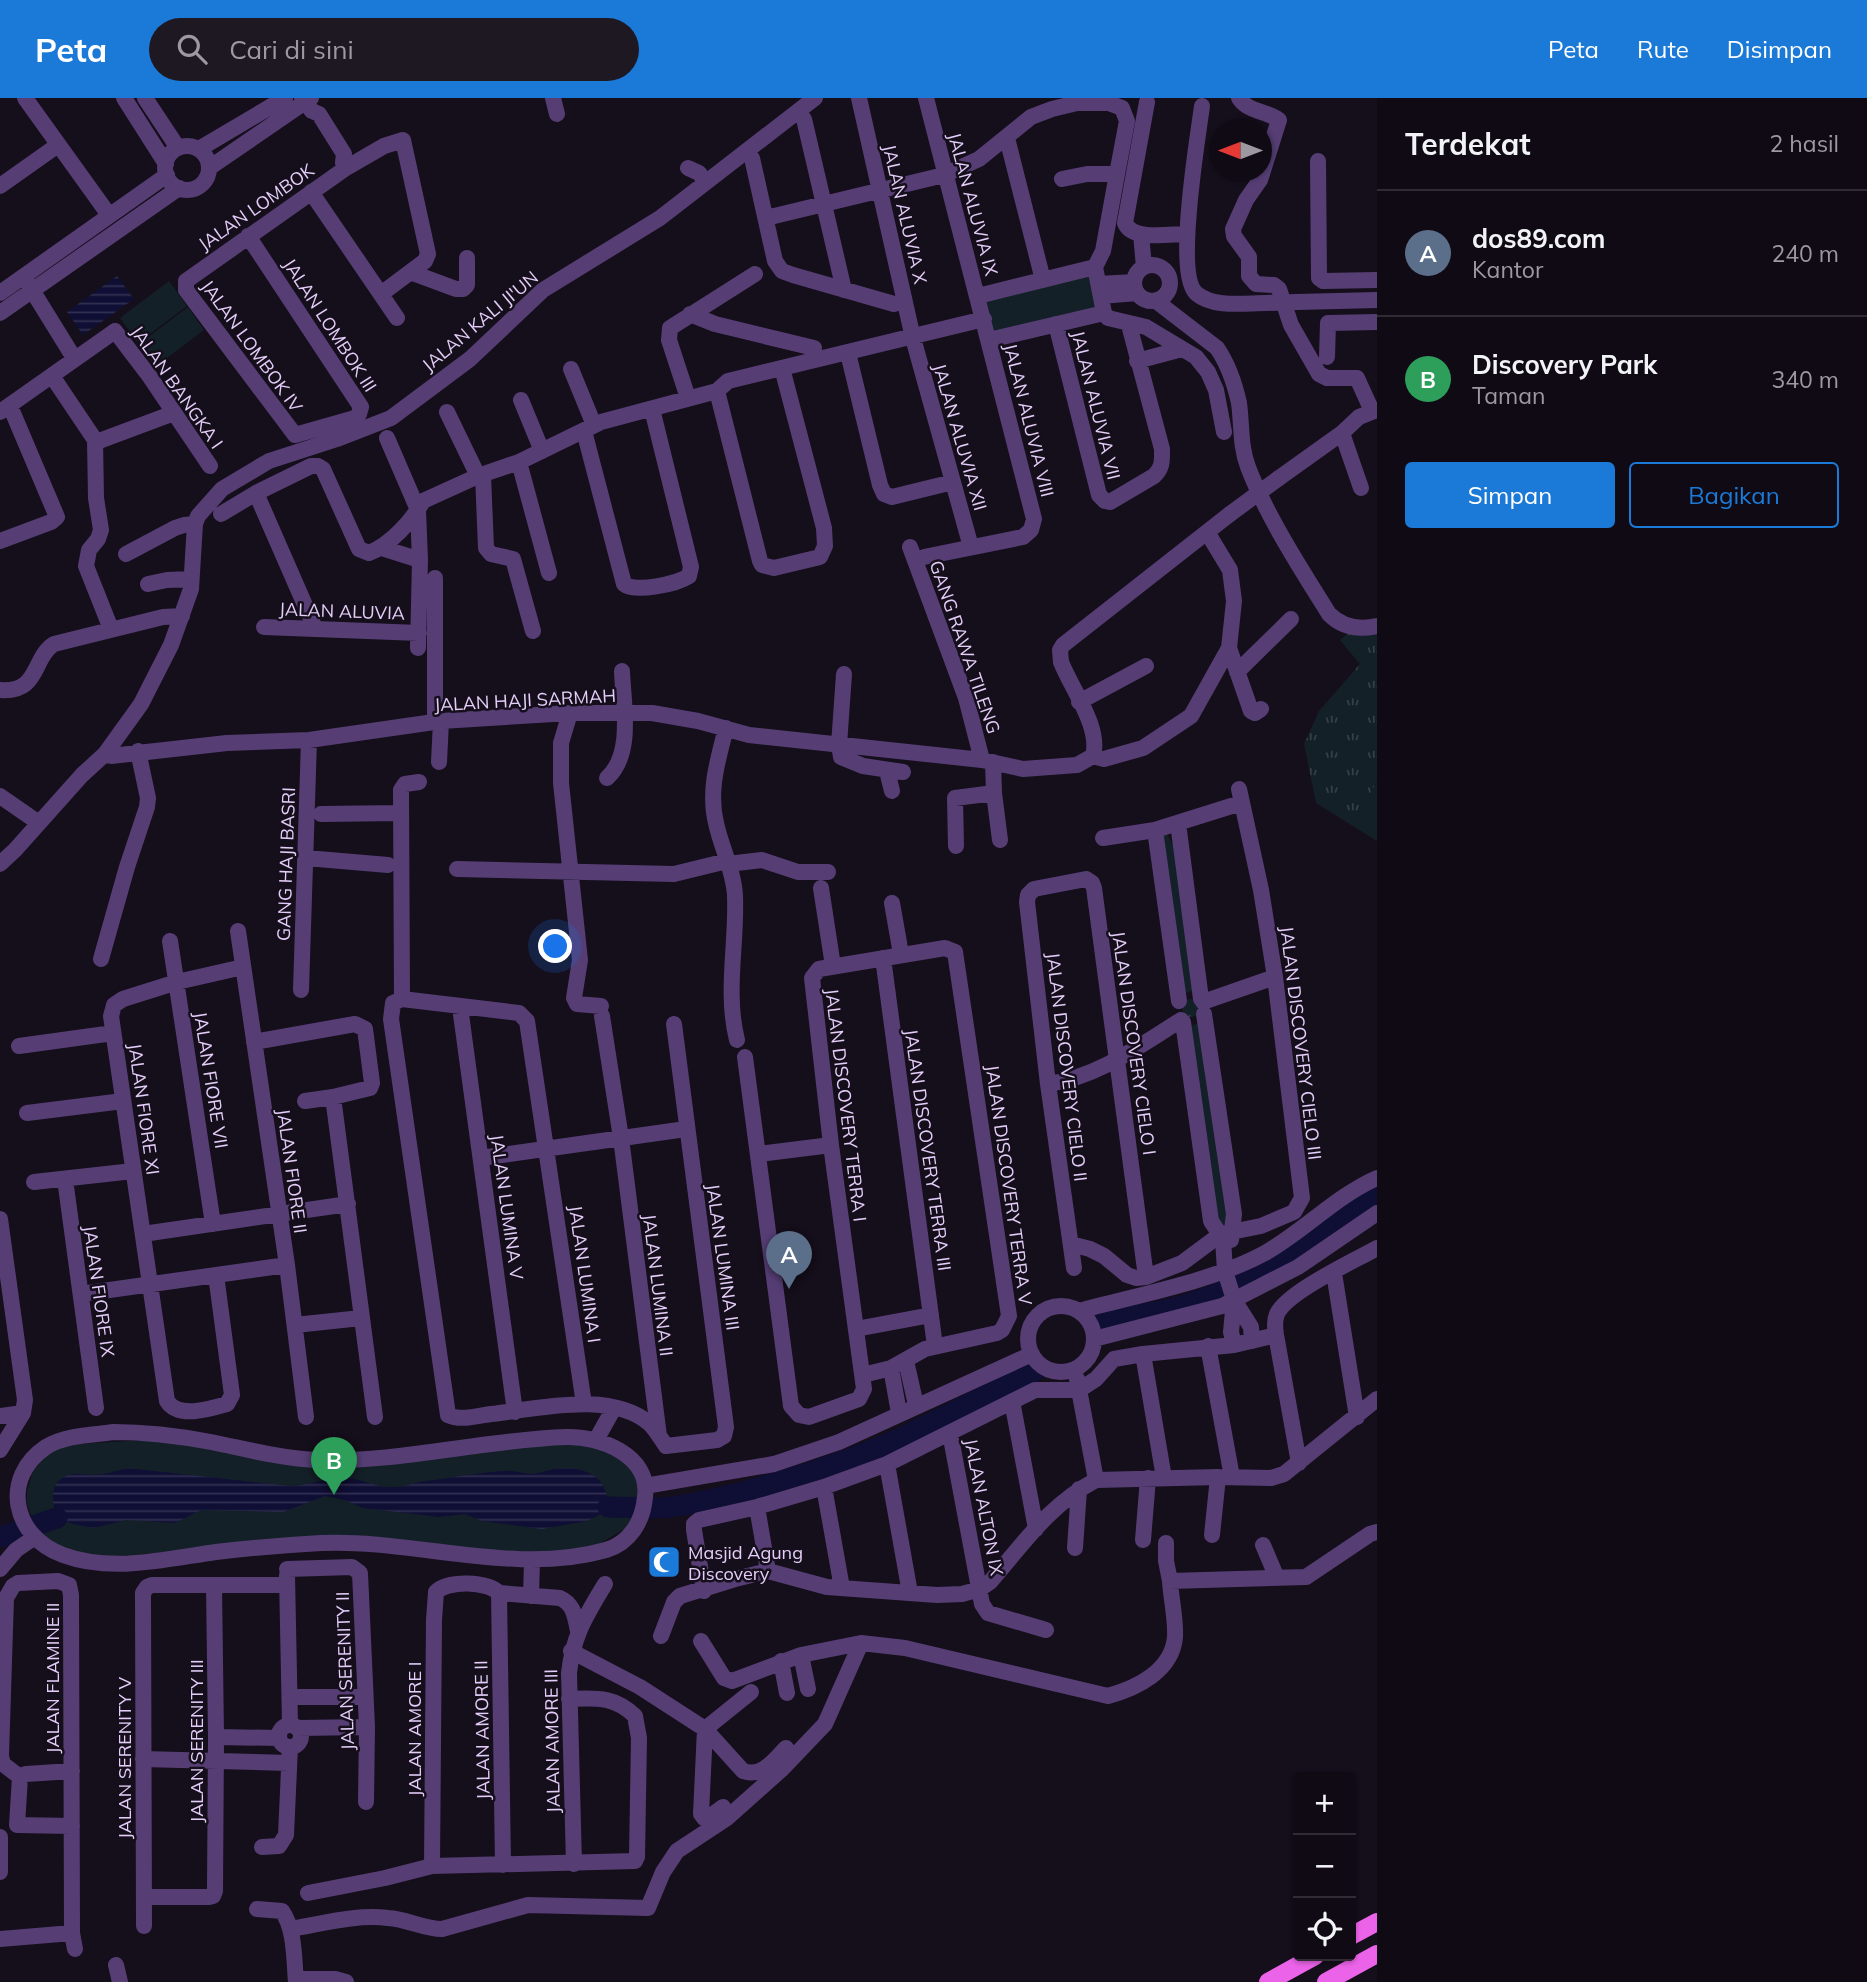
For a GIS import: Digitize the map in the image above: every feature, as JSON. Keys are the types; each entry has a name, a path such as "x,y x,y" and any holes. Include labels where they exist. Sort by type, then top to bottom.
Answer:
{"main road":[{"path":"1356,1933 1377,1922"},
{"path":"1326,1982 1377,1954"},
{"path":"1268,1982 1306,1961"}],"street":[{"path":"26,98 109,215"},
{"path":"124,98 166,169 169,180 179,188"},
{"path":"145,98 178,148"},
{"path":"199,149 285,98"},
{"path":"553,98 557,114"},
{"name":"JALAN KALI JI'UN","path":"195,524 198,516 222,489 269,461 391,418 470,359 543,290 660,218 816,98"},
{"name":"JALAN ALUVIA X","path":"859,98 913,338"},
{"name":"JALAN ALUVIA IX","path":"926,98 944,175 984,319"},
{"path":"1093,756 1094,733 1061,662 1060,650 1063,645 1230,514 1342,433 1359,417 1375,411 1357,379 1327,377 1319,373 1291,326 1279,289 1274,285 1256,284 1249,276 1249,257 1234,236 1233,229 1246,200 1260,180 1279,120 1251,109 1239,98"},
{"path":"209,168 307,102"},
{"name":"JALAN LOMBOK","path":"307,102 311,118 335,160 345,166"},
{"path":"1147,102 1125,223 1129,231 1146,234 1186,234"},
{"path":"766,218 944,175 979,159 1031,117 1052,109 1077,103 1116,105 1122,108 1127,121 1103,251 1095,267 1104,313 1108,318 1146,327 1196,357 1208,372 1216,390 1224,432"},
{"path":"1202,106 1186,234 1189,283 1196,294 1224,303 1377,300"},
{"path":"804,119 844,290"},
{"path":"1007,138 1042,280"},
{"name":"JALAN LOMBOK","path":"189,277 345,166 384,146 403,140 428,254 425,261 410,272"},
{"path":"0,186 58,145"},
{"path":"0,293 28,284 86,251 179,188 197,188 206,180 209,168 207,158 199,149 189,146 178,148 170,154 166,169 28,284 0,313"},
{"path":"752,158 775,261 782,271 894,304"},
{"path":"1318,161 1319,278 1323,281 1377,280"},
{"path":"688,168 699,173 705,182"},
{"path":"1062,179 1087,174 1117,174"},
{"path":"311,192 397,318"},
{"path":"1146,234 1149,266"},
{"name":"JALAN LOMBOK III","path":"248,236 361,407 355,418 295,435"},
{"path":"381,295 410,272 456,289 463,289 467,285 467,258"},
{"path":"1179,318 1168,299 1168,273 1159,266 1149,266 1135,276 1136,288 1145,300 1156,301 1217,348 1222,356 1239,404 1241,439 1248,467 1286,544 1329,614 1336,621 1352,627 1377,626"},
{"path":"978,296 1095,267"},
{"path":"688,398 669,340 670,328 755,274"},
{"name":"JALAN LOMBOK IV","path":"189,277 184,283 186,290 295,435"},
{"path":"0,541 51,522 57,517 5,409 74,358 28,284"},
{"path":"1100,290 1136,288"},
{"path":"1156,301 1167,295 1170,289"},
{"path":"989,340 1104,313"},
{"path":"690,314 736,330 814,348"},
{"path":"221,514 256,493 311,466 318,466 323,469 359,549 369,553 382,548 418,510 423,501 519,462 589,428 717,391 728,381 984,319"},
{"name":"JALAN ALUVIA VIII","path":"971,547 1023,537 1031,530 1034,514 984,319"},
{"path":"1327,357 1328,323 1377,322"},
{"name":"JALAN ALUVIA VII","path":"1056,324 1099,495 1105,501 1114,502 1160,471 1162,449 1137,361"},
{"path":"1129,325 1137,361 1182,349"},
{"name":"JALAN BANGKA I","path":"74,358 112,332 118,334 210,467"},
{"name":"JALAN ALUVIA XII","path":"913,338 971,547"},
{"path":"848,353 882,491 887,496 892,496 953,482"},
{"path":"717,391 762,565 774,568 820,557 825,547 824,528 782,368"},
{"path":"571,369 589,428 621,578 628,588 685,579 689,576 691,566 652,409"},
{"path":"52,376 95,440 96,498 101,530 89,550 86,566 111,629"},
{"path":"521,400 542,451"},
{"path":"447,412 481,476 486,548 491,554 513,559 533,631"},
{"path":"95,440 99,441 174,413"},
{"path":"1342,433 1361,488"},
{"path":"382,548 420,560 418,510 387,438"},
{"path":"519,462 549,573"},
{"path":"256,493 315,628"},
{"path":"0,863 8,847 39,822 105,754 141,704 172,645 191,589 195,524 175,528 127,554"},
{"path":"1207,532 1230,570 1234,601 1229,648 1251,711 1255,713 1261,709"},
{"name":"GANG RAWA TILENG","path":"971,547 917,552 988,761 1000,840"},
{"name":"JALAN ALUVIA","path":"264,627 315,628 418,640 420,560"},
{"path":"435,578 439,762"},
{"path":"148,584 191,579"},
{"path":"0,690 11,691 24,684 36,673 47,648 54,644 163,617 182,616"},
{"path":"1237,672 1291,619"},
{"name":"JALAN HAJI SARMAH","path":"105,754 111,756 227,743 309,740 438,722 570,713 673,716 749,735 988,761 1023,769 1042,769 1077,765 1093,756 1104,759 1143,748 1191,716 1229,648"},
{"path":"1079,702 1146,666"},
{"path":"607,778 615,771 622,751 625,724 622,671"},
{"path":"844,674 839,745 843,759 895,772 892,791"},
{"path":"570,713 561,743 561,772 571,872"},
{"path":"726,728 713,784 713,803 735,894 732,989 737,1040"},
{"name":"GANG HAJI BASRI","path":"301,990 309,740"},
{"path":"102,959 127,867 147,807 148,798 138,751"},
{"path":"419,782 402,786 402,999 393,1003 391,1019 447,1410 449,1415 456,1418 584,1404 619,1410 648,1423 663,1441"},
{"path":"956,846 955,798 994,793"},
{"path":"0,796 39,822"},
{"name":"JALAN DISCOVERY CIELO III","path":"1103,838 1154,830 1178,823 1240,796 1259,879 1275,977 1302,1198 1294,1212 1279,1220 1227,1233"},
{"path":"321,814 400,813"},
{"path":"1178,823 1234,1214 1227,1233 1231,1332 1234,1345"},
{"path":"1154,830 1179,1001 1176,1010 1182,1021 1211,1221 1227,1233"},
{"path":"306,858 388,865"},
{"path":"457,869 674,874 728,862 762,860 798,872 828,872"},
{"name":"JALAN LUMINA II","path":"571,872 580,960 573,998 577,1004 601,1011 663,1441"},
{"name":"JALAN DISCOVERY CIELO I","path":"1028,895 1039,887 1086,879 1094,885 1146,1277"},
{"path":"821,888 833,966"},
{"name":"JALAN DISCOVERY CIELO II","path":"1028,895 1048,1084 1074,1268"},
{"path":"892,902 901,954"},
{"name":"JALAN FIORE II","path":"238,931 306,1417"},
{"name":"JALAN FIORE VII","path":"170,941 213,1224"},
{"name":"JALAN DISCOVERY TERRA I","path":"863,1375 811,986 814,974 819,968 945,948"},
{"name":"JALAN DISCOVERY TERRA V","path":"863,1375 898,1365 922,1350 997,1333 1009,1316 957,956 953,950 945,948"},
{"name":"JALAN DISCOVERY TERRA III","path":"883,958 935,1346"},
{"path":"177,982 243,967"},
{"path":"1048,1084 1083,1076 1182,1021 1196,1023 1203,1005 1275,977"},
{"name":"JALAN FIORE XI","path":"177,982 117,1001 111,1016 167,1401 174,1408 200,1410"},
{"path":"1179,1001 1187,995 1203,1005"},
{"name":"JALAN LUMINA I","path":"402,999 519,1013 526,1020 548,1150 584,1404"},
{"name":"JALAN LUMINA V","path":"460,1007 515,1412"},
{"path":"254,1042 355,1024 363,1027 366,1032 372,1086 365,1091 305,1101"},
{"name":"JALAN LUMINA III","path":"663,1441 717,1440 724,1436 726,1427 674,1024"},
{"path":"19,1046 113,1033"},
{"path":"745,1057 791,1406 799,1415 809,1417 859,1399 864,1389 863,1375"},
{"path":"333,1097 375,1417"},
{"path":"27,1113 123,1101"},
{"path":"481,1158 686,1129"},
{"path":"759,1154 831,1145"},
{"path":"34,1182 133,1171"},
{"path":"1094,1339 1222,1306 1230,1286 1265,1253 1358,1187 1377,1178"},
{"name":"JALAN FIORE IX","path":"65,1179 96,1408"},
{"path":"143,1234 348,1204"},
{"path":"1079,1311 1230,1286 1298,1267 1377,1213"},
{"path":"0,1219 4,1284 25,1400 23,1413 1,1450 26,1465"},
{"path":"1071,1244 1104,1256 1127,1275 1136,1278 1146,1277 1182,1263 1227,1233"},
{"path":"1299,1462 1275,1328 1278,1312 1289,1299 1377,1248"},
{"path":"81,1294 286,1265"},
{"path":"1334,1273 1357,1417"},
{"path":"200,1410 227,1404 233,1392 216,1275"},
{"path":"1230,1286 1251,1327 1252,1341"},
{"path":"1059,1305 1079,1311 1093,1328 1094,1339 1090,1354 1081,1366 1074,1369 1054,1371 1041,1365 1032,1354 1028,1333 1039,1314 1059,1305"},
{"path":"856,1329 931,1315"},
{"path":"295,1325 362,1318"},
{"path":"704,1591 694,1524 699,1520 757,1507 887,1464 1035,1390 1079,1390 1096,1379 1114,1359 1234,1345 1252,1341 1275,1328"},
{"path":"1208,1346 1225,1477 1212,1535"},
{"path":"645,1492 774,1464 839,1442 1032,1354"},
{"path":"1143,1354 1156,1478 1143,1540"},
{"path":"898,1365 916,1405"},
{"path":"898,1365 899,1413"},
{"path":"1074,1369 1096,1480"},
{"path":"661,1636 674,1602 680,1596 768,1571 827,1587 962,1594 980,1589 990,1583 1054,1507 1096,1480 1271,1478 1284,1474 1377,1399"},
{"path":"1012,1401 1036,1529"},
{"path":"191,1439 200,1410"},
{"path":"200,1410 211,1442"},
{"path":"600,1441 619,1410"},
{"path":"0,1416 23,1413"},
{"path":"114,1432 211,1442 274,1457 319,1460 370,1459 544,1438 573,1437 600,1441 618,1448 637,1468 645,1492 639,1520 630,1536 614,1547 555,1559 532,1560 362,1542 287,1545 117,1564 92,1562 60,1554 32,1535 17,1509 18,1485 26,1465 44,1448 61,1441 114,1432"},
{"name":"JALAN ALTON IX","path":"950,1433 980,1589"},
{"path":"887,1464 910,1593"},
{"path":"824,1487 842,1588"},
{"path":"1075,1548 1079,1489"},
{"path":"757,1507 768,1571"},
{"path":"1170,1581 1306,1577 1377,1532"},
{"path":"0,1569 32,1535"},
{"path":"701,1641 724,1678 732,1681 801,1655 861,1643 905,1648 1108,1696 1132,1688 1159,1671 1172,1648 1175,1637 1166,1543"},
{"path":"287,1545 290,1697 294,1726"},
{"path":"1263,1545 1277,1578"},
{"path":"531,1596 532,1560"},
{"name":"JALAN SERENITY II","path":"287,1577 352,1567 360,1573 367,1727 366,1801"},
{"path":"214,1585 287,1577"},
{"name":"JALAN FLAMINE II","path":"0,1939 73,1941 71,1595 69,1585 58,1581 18,1583 6,1598 1,1756 3,1764 10,1772 14,1794"},
{"name":"JALAN AMORE III","path":"573,1864 569,1699 571,1651 578,1632 605,1584"},
{"name":"JALAN SERENITY V","path":"144,1926 142,1600 144,1591 152,1585 214,1585"},
{"name":"JALAN SERENITY III","path":"144,1897 213,1896 216,1762 214,1585"},
{"name":"JALAN AMORE I","path":"432,1866 433,1620 436,1592 445,1586 486,1585 499,1593"},
{"path":"980,1589 982,1604 988,1613 1046,1630"},
{"path":"499,1593 551,1596 567,1601 578,1632"},
{"name":"JALAN AMORE II","path":"499,1593 503,1865"},
{"path":"290,1929 374,1917 405,1920 442,1929 519,1907 540,1905 648,1908 663,1872 677,1851 727,1818 793,1758 825,1724 861,1643"},
{"path":"571,1651 640,1687 705,1729 743,1771 749,1773 762,1770 786,1748"},
{"path":"801,1655 808,1689"},
{"path":"781,1661 787,1693"},
{"path":"723,1807 709,1818 704,1818 701,1814 705,1729 751,1692"},
{"path":"290,1697 365,1698"},
{"path":"308,1893 432,1866 631,1862 637,1857 639,1738 635,1716 616,1702 603,1699 569,1699"},
{"path":"262,1847 279,1846 286,1835 286,1749 283,1727 367,1727"},
{"path":"216,1737 286,1749"},
{"path":"143,1759 216,1762 286,1749"},
{"path":"17,1825 14,1794 26,1774 72,1771"},
{"path":"0,1872 0,1837 17,1825 72,1826"},
{"path":"257,1909 282,1911 290,1929 296,1980 335,1979 346,1982"},
{"path":"116,1965 120,1982"}],"green space":[{"path":"1089,276 1096,307 994,333 986,301"},
{"path":"169,281 187,306 138,343 120,318"},
{"path":"188,307 204,330 155,367 139,344"},
{"path":"1377,620 1377,841 1316,803 1304,744 1319,711 1360,664 1340,640 1361,622"},
{"path":"1377,781 1377,838 1353,823"},
{"path":"1166,832 1174,847 1195,992 1183,994 1158,834"},
{"path":"1191,999 1197,1002 1200,1008 1197,1014 1191,1017 1185,1014 1182,1008 1185,1002"},
{"path":"1201,1022 1232,1218 1225,1226 1217,1228 1191,1026"},
{"path":"143,1440 189,1445 288,1464 542,1444 587,1443 622,1459 636,1477 641,1499 626,1528 591,1549 545,1557 361,1536 106,1557 63,1550 37,1532 27,1504 27,1492 33,1471 45,1457 64,1445"}],"shaded area":[{"path":"117,276 134,299 83,335 67,312"},
{"path":"127,1468 290,1486 350,1478 388,1487 490,1472 532,1474 559,1468 573,1469 589,1473 601,1482 608,1507 603,1513 587,1521 542,1529 482,1521 465,1514 439,1517 363,1508 345,1500 325,1496 283,1512 201,1510 175,1523 126,1520 94,1528 57,1518 54,1491 65,1476 95,1475"}],"waterway":[{"path":"1106,1319 1183,1305 1236,1285 1302,1248 1377,1195"},
{"path":"608,1507 665,1508 695,1503 808,1473 901,1438 1035,1371"},
{"path":"0,1537 57,1518"}],"place":[{"name":"dos89.com","path":"789,1289"},
{"name":"Discovery Park","path":"334,1495"},
{"name":"Masjid Agung Discovery","path":"664,1562"}]}
